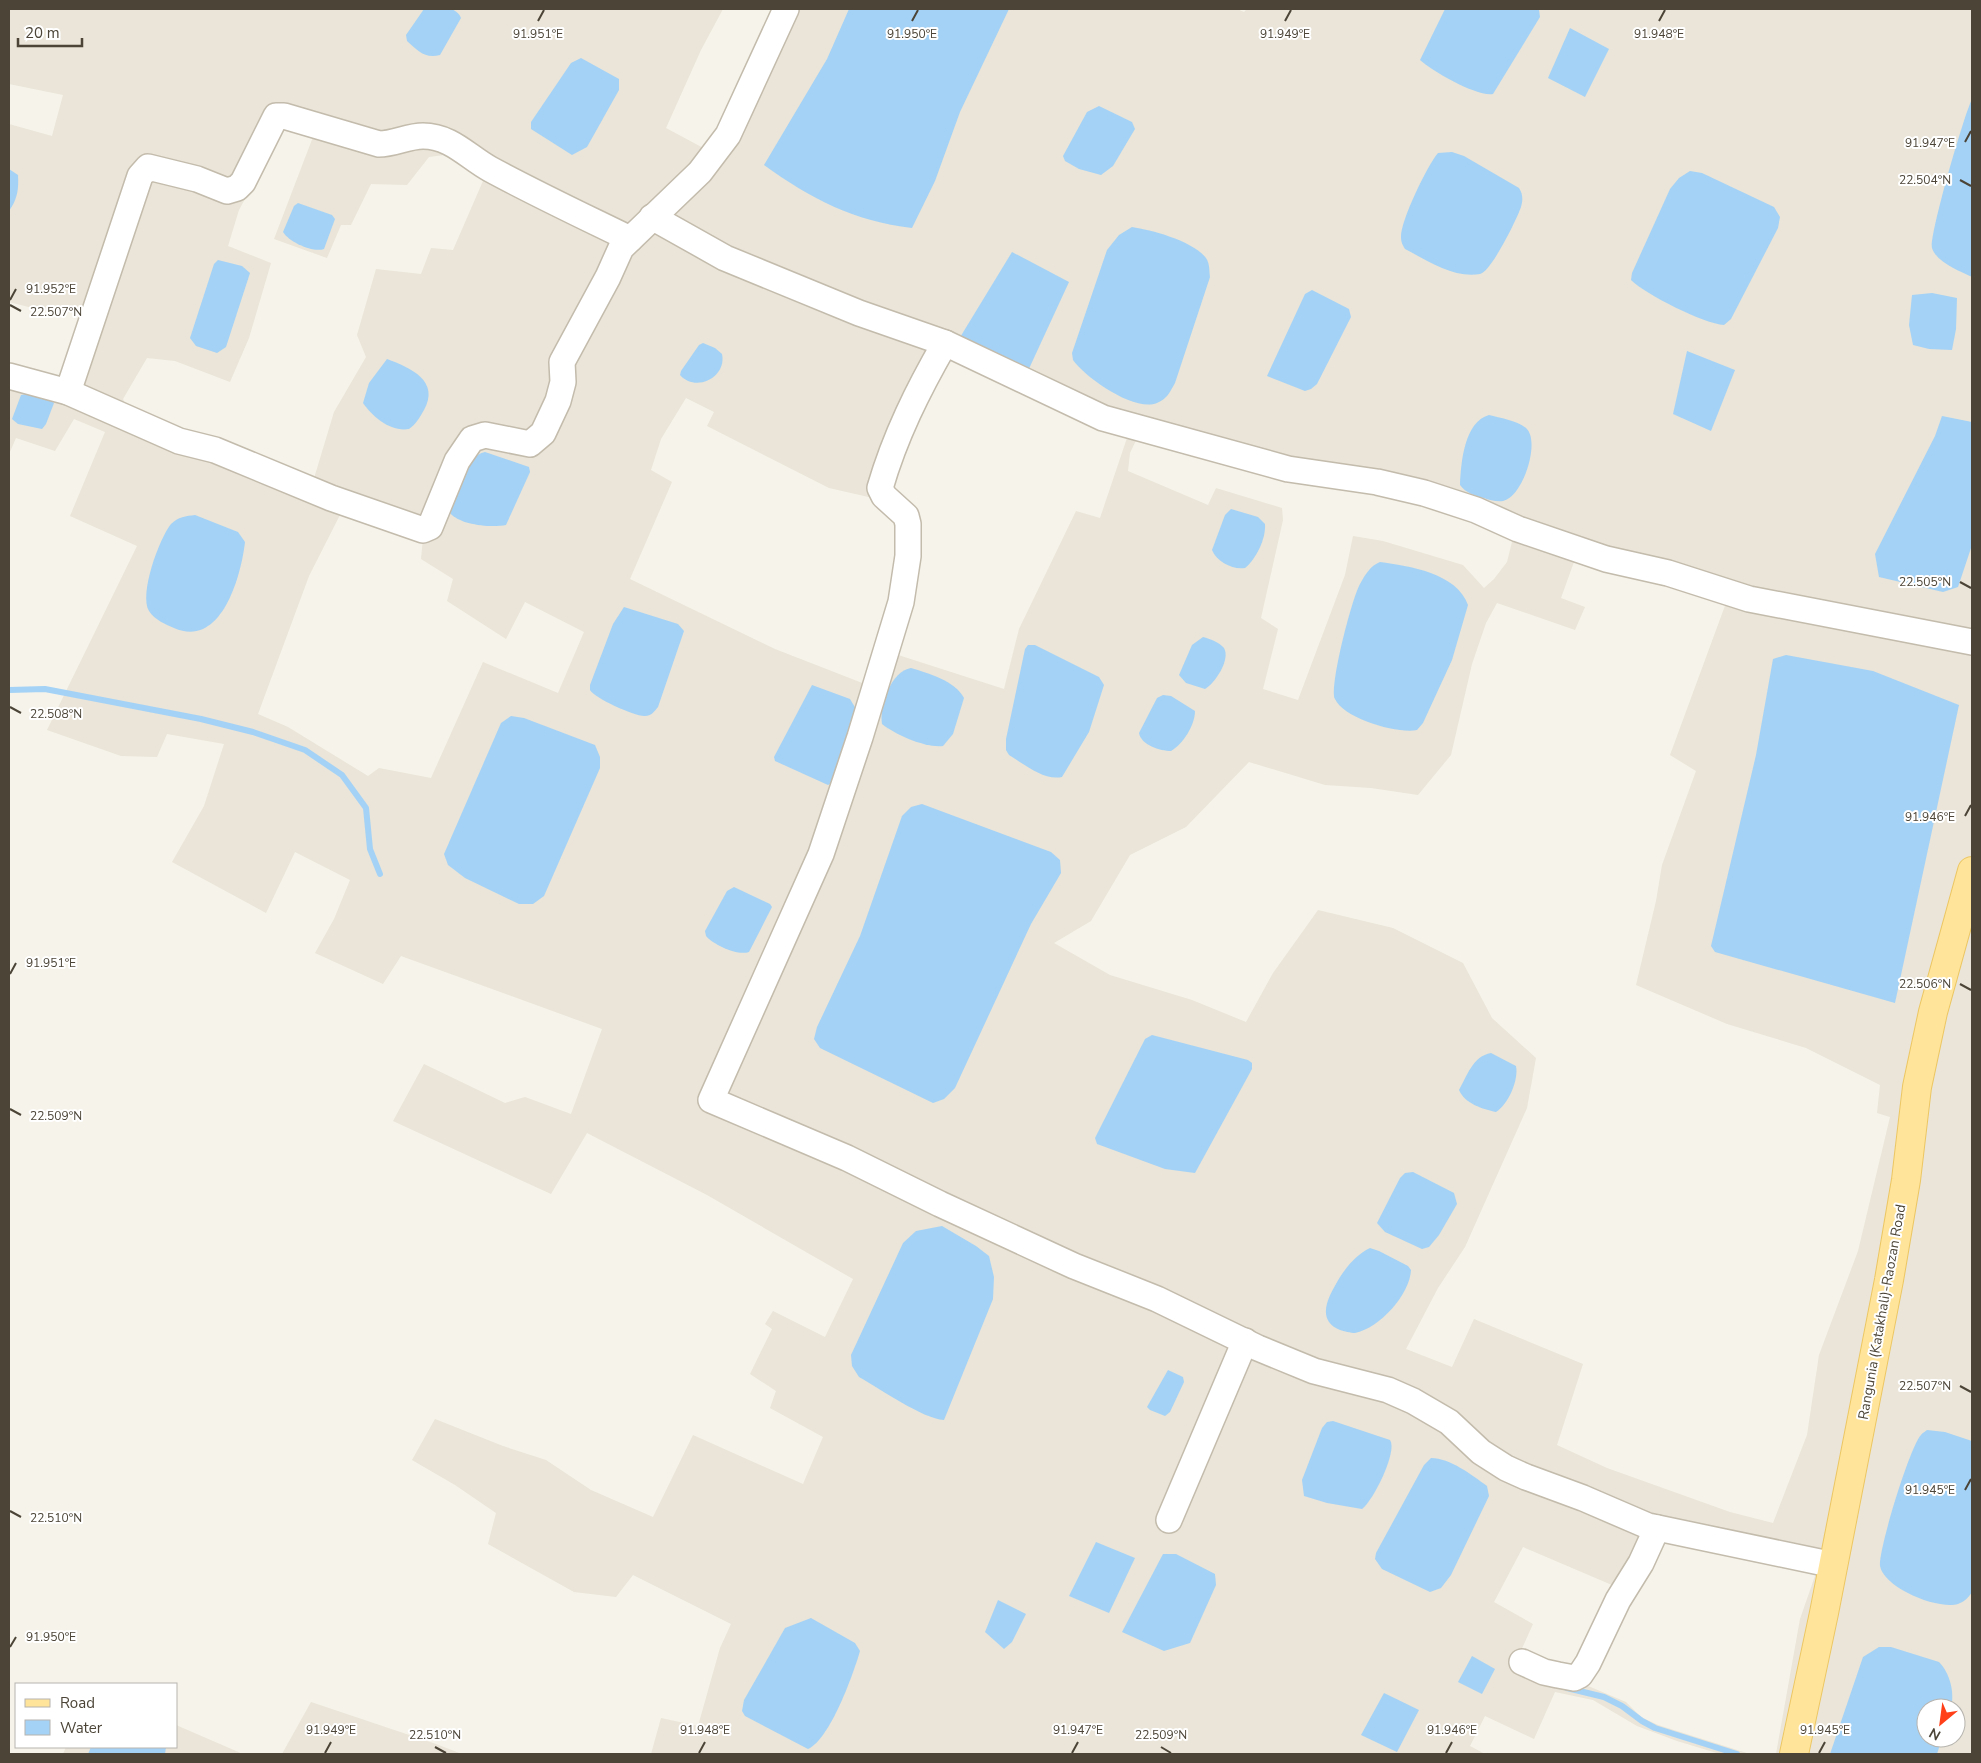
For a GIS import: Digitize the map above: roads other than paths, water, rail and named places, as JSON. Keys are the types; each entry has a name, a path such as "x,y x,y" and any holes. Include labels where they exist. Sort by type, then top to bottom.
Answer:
{"main road":[{"name":"Rangunia (Katakhali)-Raozan Road","path":"1794,1754 1834,1565 1889,1280 1906,1180 1917,1087 1933,1012 1972,871"}],"street":[{"path":"9,376 68,392 179,441 215,450 331,498 424,530 430,527 457,461 472,439 485,435 530,444 543,434 558,400 563,382 562,362 608,277 621,248 652,216 700,172 728,135 786,9"},
{"path":"68,392 140,176 148,167 197,179 227,191 237,188 243,182 276,116 284,116 379,144 392,144 423,136 443,139 465,150 488,168 630,239"},
{"path":"652,216 726,258 850,309 945,343 1103,418 1288,469 1377,482 1424,493 1476,510 1518,529 1597,556 1668,573 1749,599 1972,642"},
{"path":"945,343 916,394 891,450 880,488 884,496 906,516 908,524 908,556 901,602 883,665 820,854 711,1100 847,1158 1048,1254 1157,1299 1244,1341 1314,1371 1388,1390 1449,1422 1481,1452 1506,1468 1657,1528 1834,1565"},
{"path":"1169,1520 1244,1341"},
{"path":"1522,1662 1558,1676 1574,1678 1580,1675 1588,1663 1618,1600 1641,1564 1657,1528"}],"water":[{"path":"424,9 451,9 459,14 461,18 440,55 426,55 418,51 407,41 406,35"},
{"path":"849,9 1009,9 960,112 935,181 912,228 871,220 834,207 799,188 764,165 827,59"},
{"path":"1445,9 1539,10 1540,17 1493,94 1477,92 1466,87 1444,76 1420,60"},
{"path":"1570,28 1609,49 1585,97 1548,78"},
{"path":"581,58 619,79 619,90 587,147 572,155 531,129 531,122 571,63"},
{"path":"1972,99 1972,277 1944,262 1932,248 1936,222 1948,175"},
{"path":"1099,106 1132,122 1135,129 1113,166 1101,175 1079,169 1065,161 1063,156 1087,112"},
{"path":"1452,152 1464,156 1519,188 1522,195 1521,207 1509,233 1497,255 1485,271 1480,274 1461,274 1441,268 1405,249 1401,241 1405,220 1427,170 1438,153"},
{"path":"9,169 18,175 18,190 9,211"},
{"path":"1690,171 1702,173 1774,207 1780,217 1778,228 1731,319 1724,325 1703,320 1689,314 1649,293 1631,280 1632,273 1670,189 1679,178"},
{"path":"298,203 332,215 335,219 324,249 319,250 302,246 283,232 294,206"},
{"path":"1132,227 1161,234 1192,246 1206,258 1209,265 1210,277 1175,383 1168,395 1157,403 1136,403 1111,392 1088,376 1079,367 1073,360 1072,353 1107,250 1119,235"},
{"path":"1012,252 1069,282 1027,373 959,339"},
{"path":"218,260 242,266 250,273 226,347 217,353 196,346 190,338 214,264"},
{"path":"1312,290 1349,309 1351,317 1317,384 1305,391 1267,376 1305,294"},
{"path":"1932,293 1957,298 1956,329 1952,350 1929,349 1913,345 1909,325 1912,295"},
{"path":"703,343 715,348 722,354 722,362 720,370 709,380 694,383 680,375 699,345"},
{"path":"1687,351 1735,370 1711,431 1673,414"},
{"path":"387,359 413,371 426,383 428,400 416,423 409,429 389,426 372,413 363,403 369,383"},
{"path":"27,394 50,400 54,403 46,424 42,429 18,424 12,419 21,395"},
{"path":"1489,415 1518,423 1526,428 1532,444 1528,468 1523,480 1517,490 1503,501 1493,501 1474,495 1460,485 1461,466 1469,434 1481,419"},
{"path":"1942,416 1972,422 1972,545 1958,587 1943,592 1879,577 1875,554 1935,436"},
{"path":"485,452 529,467 530,472 506,525 476,525 461,520 450,513 457,486 466,468 478,455"},
{"path":"1231,509 1258,517 1265,524 1260,548 1245,568 1235,568 1226,564 1212,550 1225,515"},
{"path":"195,515 238,532 245,542 239,573 226,606 216,619 204,628 190,632 174,628 154,617 149,611 147,592 148,580 156,554 166,531 176,520 185,516"},
{"path":"1380,562 1418,569 1443,578 1454,585 1468,605 1452,660 1423,723 1417,730 1397,730 1372,724 1349,713 1335,699 1335,678 1338,661 1356,592 1371,568"},
{"path":"624,607 678,624 684,631 658,707 647,716 616,706 599,698 590,690 590,685 613,624"},
{"path":"1203,637 1220,644 1226,653 1220,671 1213,682 1205,689 1186,683 1179,675 1192,645"},
{"path":"1028,645 1035,645 1099,677 1104,685 1089,732 1062,777 1048,777 1034,771 1009,755 1006,750 1006,739 1025,649"},
{"path":"1786,655 1873,671 1959,705 1895,1003 1715,952 1711,946 1756,755 1773,659"},
{"path":"911,668 948,682 964,698 953,734 943,746 928,745 911,740 882,724 882,708 892,682 898,675"},
{"path":"812,685 850,699 856,709 835,781 828,785 775,761 774,757"},
{"path":"1163,695 1171,696 1195,711 1188,734 1171,751 1162,750 1147,744 1140,737 1139,733 1157,698"},
{"path":"511,716 524,718 595,745 600,757 600,768 544,896 533,904 519,904 465,878 448,865 444,854 501,723"},
{"path":"922,804 1051,852 1060,860 1061,873 1031,924 955,1088 944,1099 933,1103 820,1048 814,1039 817,1027 860,936 902,816 911,807"},
{"path":"734,887 770,904 772,907 749,952 744,953 726,949 714,943 706,936 705,931 727,891"},
{"path":"1152,1035 1248,1060 1252,1063 1252,1069 1195,1173 1165,1169 1097,1144 1095,1138 1145,1039"},
{"path":"1491,1053 1516,1066 1516,1078 1512,1092 1505,1104 1496,1112 1470,1102 1465,1099 1459,1090 1475,1062"},
{"path":"1413,1172 1454,1193 1457,1204 1439,1235 1429,1247 1422,1249 1385,1232 1377,1223 1400,1178 1405,1173"},
{"path":"942,1226 989,1256 994,1277 993,1299 944,1420 913,1409 859,1377 852,1366 851,1355 903,1243 916,1231"},
{"path":"1370,1248 1408,1266 1411,1270 1409,1279 1392,1309 1374,1324 1365,1330 1355,1333 1340,1330 1328,1321 1326,1315 1327,1303 1346,1269 1359,1255"},
{"path":"1168,1370 1183,1377 1184,1382 1170,1412 1165,1416 1147,1407"},
{"path":"1333,1421 1390,1440 1392,1446 1388,1465 1378,1487 1362,1509 1327,1503 1304,1496 1302,1480 1322,1428 1327,1422"},
{"path":"1927,1430 1945,1432 1972,1441 1972,1592 1958,1604 1938,1604 1913,1595 1891,1582 1880,1566 1889,1521 1903,1477 1916,1443"},
{"path":"1431,1458 1446,1461 1468,1472 1487,1486 1489,1496 1451,1575 1441,1588 1430,1592 1382,1569 1375,1559 1376,1553 1424,1465"},
{"path":"1096,1542 1135,1558 1109,1613 1069,1596"},
{"path":"1163,1554 1176,1554 1215,1574 1216,1585 1190,1643 1164,1651 1122,1632"},
{"path":"998,1600 1026,1614 1012,1642 1004,1649 985,1632"},
{"path":"811,1618 855,1643 860,1651 840,1705 824,1733 808,1749 745,1716 742,1711 744,1700 785,1628"},
{"path":"1879,1647 1891,1647 1939,1662 1943,1667 1949,1677 1952,1698 1916,1698 1916,1748 1939,1748 1937,1754 1830,1754 1863,1657"},
{"path":"1472,1656 1495,1669 1482,1694 1458,1682"},
{"path":"1384,1693 1419,1710 1397,1752 1361,1735"},
{"path":"91,1748 166,1748 165,1754 88,1754"}],"waterway":[{"path":"9,690 45,689 201,719 253,732 305,750 342,775 366,808 370,849 380,874"},
{"path":"1567,1688 1604,1697 1622,1706 1655,1728 1737,1754"}]}
